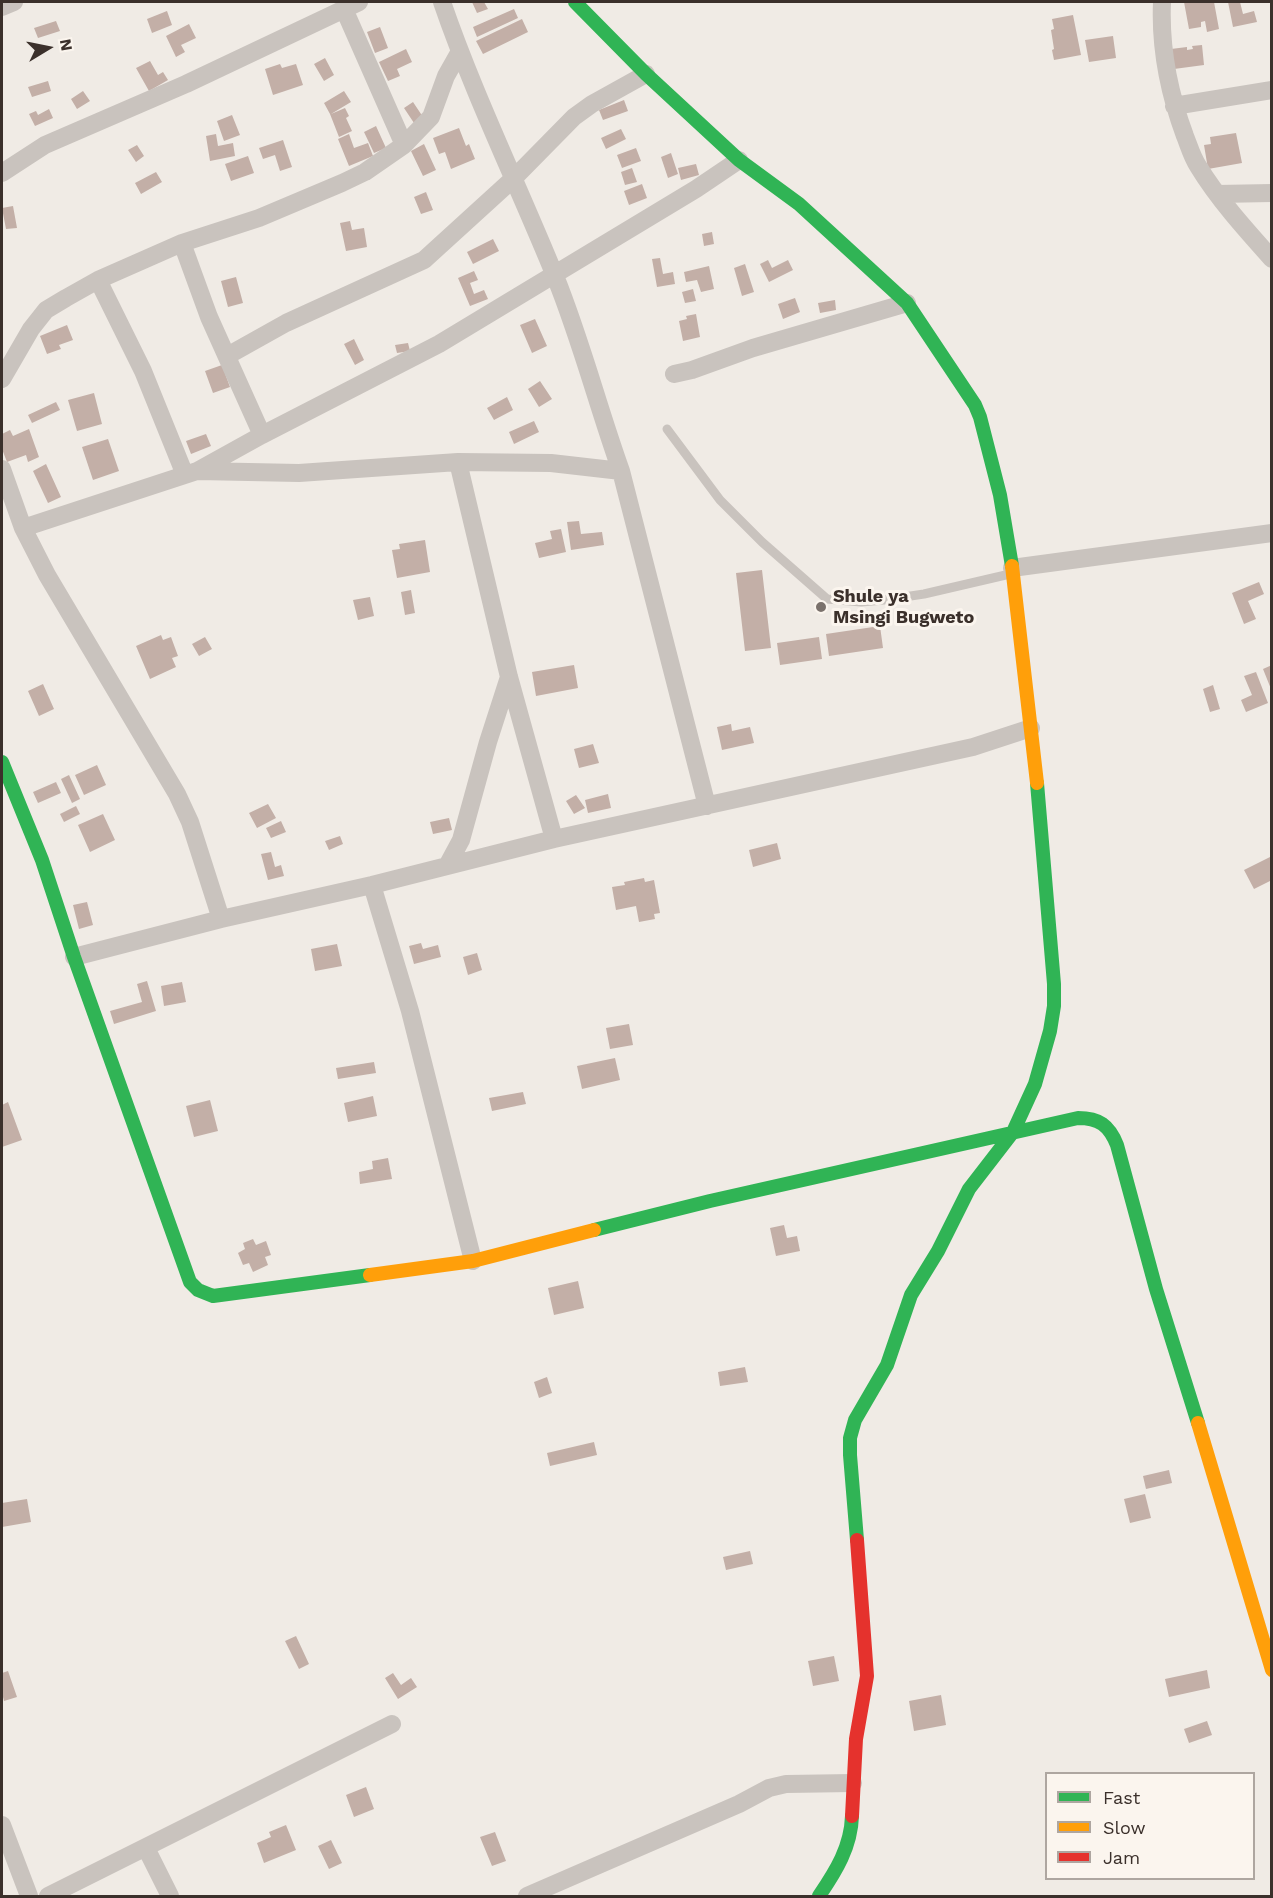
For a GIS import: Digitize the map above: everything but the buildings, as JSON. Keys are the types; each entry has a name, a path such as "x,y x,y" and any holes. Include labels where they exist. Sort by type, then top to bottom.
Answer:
{"street":[{"path":"2,7 14,2"},
{"path":"442,2 459,53 578,333 602,418 621,471 707,806"},
{"path":"575,2 646,74 739,160 800,204 907,303 977,411 984,430 1003,508 1013,571 1030,728 1054,984 1054,1006 1050,1031 1035,1084 1013,1132 969,1189 904,1311 887,1365 855,1420 850,1438 867,1665 856,1739 852,1826 849,1843 833,1876 819,1896"},
{"path":"1162,2 1161,20 1167,75 1174,106 1196,164 1217,194 1272,260"},
{"path":"2,173 45,145 186,84 351,5 404,145"},
{"path":"2,379 31,329 46,310 98,280 182,243 259,218 342,183 365,172 404,145 431,117 446,75 459,53"},
{"path":"227,356 286,323 424,260 514,178 574,117 592,104 646,74"},
{"path":"1174,106 1272,90"},
{"path":"23,528 191,473 439,344 696,189 739,160"},
{"path":"1217,194 1272,193"},
{"path":"182,243 209,317 262,435"},
{"path":"98,280 191,473"},
{"path":"674,374 692,370 753,348 907,303"},
{"path":"191,473 299,473 458,462 551,463 621,471"},
{"path":"458,462 509,678 554,839"},
{"path":"2,469 23,528 47,575 177,794 190,822 221,920"},
{"path":"1013,571 1272,533"},
{"path":"447,866 461,840 488,742 509,678"},
{"path":"74,957 554,839 973,747 1030,728"},
{"path":"3,771 42,860 74,957 193,1288 213,1296 473,1261 710,1201 1013,1132 1078,1118 1092,1118 1100,1122 1112,1132 1156,1289 1272,1670"},
{"path":"372,885 410,1011 473,1261"},
{"path":"48,1896 392,1724"},
{"path":"527,1896 739,1804 769,1788 801,1782 853,1783"},
{"path":"2,1825 28,1896"},
{"path":"146,1848 170,1896"}],"lane":[{"path":"667,429 720,500 762,542 827,599 861,602 924,594 1013,571"}],"traffic: fast":[{"path":"575,2 646,74 739,160 799,204 907,303 975,405 980,417 1000,495 1012,566"},
{"path":"2,762 42,860 74,957 190,1282 198,1290 213,1296 370,1275"},
{"path":"857,1540 850,1455 850,1438 855,1420 887,1365 911,1295 938,1251 969,1189 1013,1132 1035,1084 1050,1031 1054,1006 1054,984 1037,783"},
{"path":"594,1230 710,1201 1078,1118 1092,1119 1107,1128 1117,1145 1156,1289 1198,1423"},
{"path":"819,1896 837,1868 846,1848 852,1816"}],"traffic: slow":[{"path":"1012,566 1037,783"},
{"path":"370,1275 473,1261 594,1230"},
{"path":"1198,1423 1272,1670"}],"traffic: jam":[{"path":"852,1816 856,1739 867,1676 857,1540"}],"place":[{"name":"Shule ya Msingi Bugweto","path":"821,607"}]}
